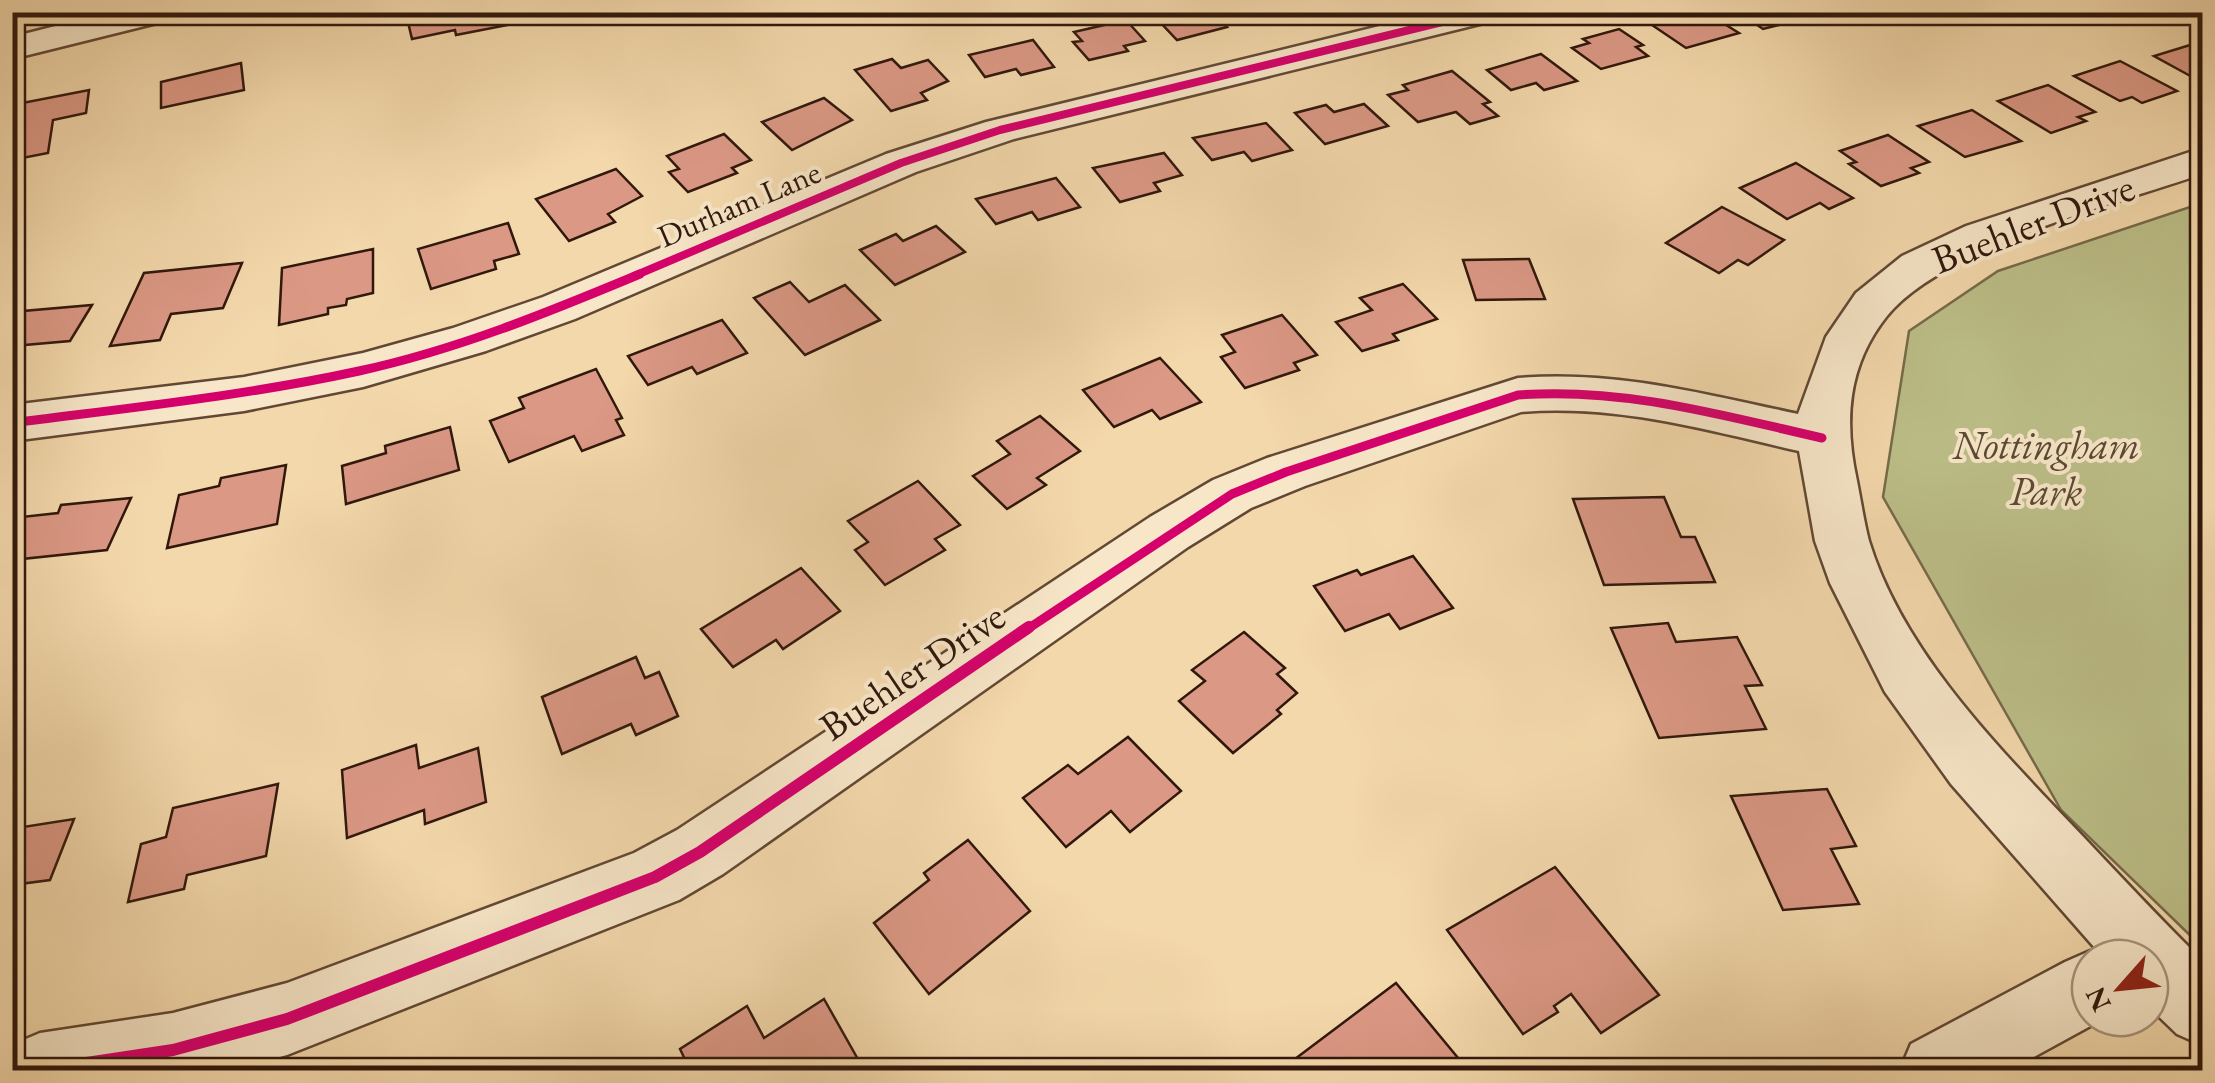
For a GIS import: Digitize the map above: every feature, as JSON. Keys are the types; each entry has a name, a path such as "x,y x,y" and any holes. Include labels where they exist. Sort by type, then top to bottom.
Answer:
{"street":[{"path":"12,48 156,12"},
{"name":"Durham Lane","path":"12,423 244,394 363,370 468,340 559,308 902,163 1000,130 1482,12"},
{"name":"Buehler Drive","path":"40,1070 173,1050 287,1019 654,877 700,852 1169,532 1232,494 1286,472 1465,411 1518,395 1548,391 1602,392 1822,438 1824,403 1843,348 1872,304 1918,266 1980,236 2202,160"},
{"path":"1822,438 1842,541 1858,583 1906,674 2104,938"},
{"path":"2170,991 2202,1009"},
{"path":"1936,1070 2070,997"}],"green space":[{"name":"Nottingham Park","path":"2202,203 2202,947 2061,810 1883,497 1909,331 1998,271"}],"building":[{"path":"434,12 509,12 513,24 412,39 407,18"},
{"path":"1170,12 1239,12 1244,18 1223,23 1227,27 1177,40 1159,21 1175,18"},
{"path":"1738,12 1816,12 1819,15 1763,29"},
{"path":"1676,15 1685,21 1710,15 1739,33 1686,48 1649,23"},
{"path":"1126,20 1145,41 1124,46 1128,51 1089,60 1073,42 1082,41 1074,32"},
{"path":"1619,29 1643,45 1636,47 1648,56 1601,69 1572,48 1589,43 1583,39"},
{"path":"1033,40 1054,67 1021,75 1016,69 985,77 969,55"},
{"path":"2200,42 2202,75 2194,78 2154,56"},
{"path":"1541,54 1577,81 1544,90 1536,83 1511,90 1487,70"},
{"path":"892,59 901,68 928,60 948,81 921,93 927,100 891,111 855,70"},
{"path":"2120,61 2177,91 2142,103 2132,97 2120,101 2074,76"},
{"path":"241,63 244,90 161,108 161,82"},
{"path":"1452,71 1490,102 1483,104 1498,116 1470,124 1456,112 1418,122 1388,95 1408,90 1403,85"},
{"path":"2048,85 2095,112 2078,117 2086,121 2051,133 1998,101"},
{"path":"89,90 86,113 53,120 48,153 12,160 12,105"},
{"path":"824,98 852,120 792,150 762,122"},
{"path":"1364,104 1388,126 1325,144 1295,113 1326,105 1334,112"},
{"path":"1972,110 2021,141 1965,157 1918,126"},
{"path":"1266,123 1292,150 1252,161 1244,152 1212,160 1193,138"},
{"path":"724,134 751,160 732,168 737,173 688,192 669,172 679,169 667,156"},
{"path":"1888,135 1929,162 1911,168 1919,173 1881,186 1849,164 1856,162 1840,151"},
{"path":"1164,153 1182,175 1154,183 1160,191 1120,202 1093,168"},
{"path":"1796,163 1853,198 1829,209 1820,203 1787,219 1740,188"},
{"path":"616,169 642,196 608,214 615,222 569,241 536,199"},
{"path":"1056,178 1080,207 1038,220 1032,212 996,224 976,199"},
{"path":"1722,207 1784,240 1748,265 1738,260 1719,273 1666,243"},
{"path":"508,223 519,254 494,261 496,269 431,289 418,249"},
{"path":"936,226 965,252 895,285 860,250 896,234 903,241"},
{"path":"373,249 373,293 347,299 346,305 328,308 328,314 279,325 282,268"},
{"path":"1529,259 1545,299 1476,300 1463,260"},
{"path":"242,263 223,308 171,314 160,340 110,346 144,273"},
{"path":"790,282 809,302 845,285 880,320 805,355 754,298"},
{"path":"1403,284 1437,319 1393,334 1398,340 1362,351 1336,322 1372,310 1360,298"},
{"path":"92,305 70,341 25,345 18,356 12,357 12,312"},
{"path":"1282,315 1317,355 1294,363 1299,370 1245,388 1221,357 1235,352 1222,335"},
{"path":"722,320 747,353 697,374 692,367 648,385 628,356"},
{"path":"1160,358 1201,402 1160,419 1152,410 1114,427 1083,390"},
{"path":"596,369 622,418 616,420 624,435 582,451 574,436 509,462 490,421 524,408 519,398"},
{"path":"1040,416 1080,451 1037,478 1046,485 1007,509 973,476 1010,454 997,441"},
{"path":"450,427 459,470 346,504 342,466 386,453 385,446"},
{"path":"286,465 277,524 167,548 179,495 219,486 221,478"},
{"path":"918,481 960,525 935,539 945,550 885,585 855,550 868,542 848,521"},
{"path":"1664,497 1681,537 1695,537 1715,582 1604,585 1573,499"},
{"path":"131,498 107,550 12,560 12,518 58,513 61,505"},
{"path":"1413,556 1453,608 1400,629 1389,614 1345,631 1314,586 1357,570 1361,575"},
{"path":"801,568 840,611 783,649 776,640 733,667 701,629"},
{"path":"1668,623 1676,642 1737,637 1762,685 1745,686 1766,729 1659,738 1611,628"},
{"path":"1244,632 1285,668 1277,674 1297,693 1277,710 1281,714 1233,753 1179,701 1205,681 1192,670"},
{"path":"636,657 645,678 659,672 678,716 636,735 631,724 562,754 542,697"},
{"path":"1128,737 1181,791 1130,832 1111,811 1066,847 1023,798 1068,765 1078,774"},
{"path":"416,745 419,768 478,748 486,802 425,824 424,810 347,838 342,770"},
{"path":"278,784 266,856 187,875 184,889 128,902 141,844 166,837 173,808"},
{"path":"1827,789 1856,846 1831,849 1859,904 1783,910 1731,796"},
{"path":"23,812 17,828 74,819 50,880 12,885 12,814"},
{"path":"968,840 1030,911 929,994 874,923 929,880 924,873"},
{"path":"1555,867 1659,995 1601,1033 1571,994 1554,1006 1558,1012 1523,1034 1447,930"},
{"path":"1396,983 1468,1070 1304,1070 1295,1059"},
{"path":"824,999 864,1070 690,1070 680,1049 747,1006 764,1038"}],"cycle path":[{"path":"12,423 244,394 363,370 469,340 559,308 901,163 1000,130 1483,12"},
{"path":"40,1070 173,1050 287,1019 655,877 700,852 1169,532 1232,494 1286,472 1518,395 1556,392 1671,403 1822,438"}]}
